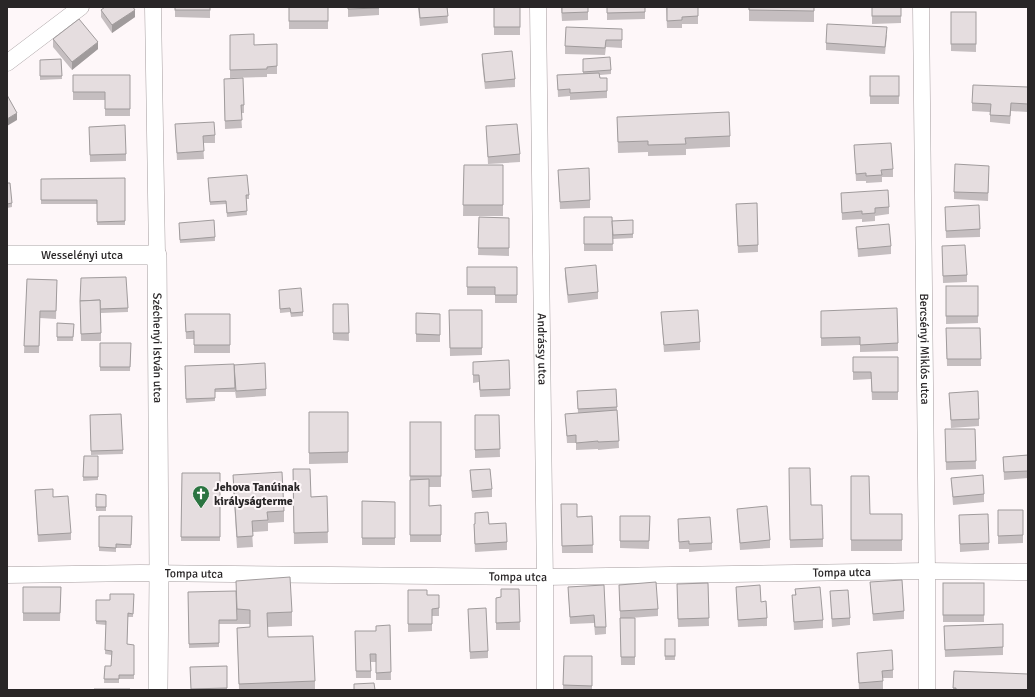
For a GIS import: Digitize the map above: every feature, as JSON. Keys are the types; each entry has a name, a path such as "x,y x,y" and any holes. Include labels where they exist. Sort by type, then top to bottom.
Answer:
{"street":[{"path":"7,63 80,7"},
{"name":"Széchenyi István utca","path":"153,7 157,255 159,573 158,690"},
{"name":"Andrássy utca","path":"538,7 545,577 544,690"},
{"name":"Bercsényi Miklós utca","path":"921,7 927,690"},
{"name":"Wesselényi utca","path":"7,255 157,255"},
{"name":"Tompa utca","path":"7,575 159,573 545,577 927,571 1028,572"}],"building":[{"path":"105,7 133,7 135,10 112,25 101,10"},
{"path":"175,7 210,7 210,10 175,10"},
{"path":"289,7 328,7 328,21 289,21"},
{"path":"348,7 379,7 379,8 348,9"},
{"path":"419,7 447,7 448,16 420,18"},
{"path":"494,7 520,7 520,27 494,27"},
{"path":"562,7 588,7 588,12 562,13"},
{"path":"607,7 645,7 645,12 607,13"},
{"path":"667,7 698,7 698,16 682,17 682,20 667,21"},
{"path":"749,7 814,7 814,11 749,10"},
{"path":"872,7 901,7 901,16 872,16"},
{"path":"951,12 976,12 976,44 951,44"},
{"path":"79,19 98,42 72,62 53,39"},
{"path":"827,24 887,27 885,47 826,43"},
{"path":"566,27 622,29 622,40 606,40 605,48 565,46"},
{"path":"254,34 254,45 277,44 277,66 267,67 267,69 230,70 230,35"},
{"path":"512,51 515,79 485,82 482,54"},
{"path":"610,57 611,70 583,72 583,59"},
{"path":"61,59 62,76 40,76 40,60"},
{"path":"599,73 600,78 607,78 607,91 570,93 570,89 558,90 557,75"},
{"path":"73,75 130,75 130,109 105,109 105,92 73,92"},
{"path":"870,76 899,76 899,96 870,96"},
{"path":"243,78 244,105 241,105 242,120 225,121 224,79"},
{"path":"973,85 1028,87 1028,104 1011,103 1010,116 990,115 991,104 972,103"},
{"path":"7,95 17,113 7,119"},
{"path":"729,112 730,136 685,138 686,144 648,145 648,141 618,142 617,117"},
{"path":"214,122 215,135 203,136 204,151 177,153 175,124"},
{"path":"517,124 520,154 488,157 486,126"},
{"path":"125,125 126,154 90,155 89,127"},
{"path":"891,143 893,169 881,170 882,175 866,176 866,173 856,174 854,145"},
{"path":"955,164 989,166 988,193 954,192"},
{"path":"464,165 503,165 503,205 463,205"},
{"path":"589,168 590,200 560,202 558,170"},
{"path":"247,175 249,195 246,195 247,211 227,213 226,201 210,202 208,178"},
{"path":"125,178 125,221 97,222 97,200 41,200 41,179"},
{"path":"7,183 10,183 12,203 7,204"},
{"path":"888,190 889,207 875,208 875,213 862,214 862,211 842,213 841,193"},
{"path":"757,203 758,245 738,246 736,204"},
{"path":"979,205 980,229 946,231 945,207"},
{"path":"479,217 509,218 509,248 478,248"},
{"path":"584,217 612,217 613,244 584,244"},
{"path":"214,220 215,237 180,240 179,223"},
{"path":"633,220 633,234 613,235 612,221"},
{"path":"889,224 891,246 858,249 856,227"},
{"path":"965,245 967,275 943,276 942,246"},
{"path":"596,265 598,292 568,295 565,268"},
{"path":"467,267 517,267 517,295 495,295 495,287 467,287"},
{"path":"126,277 128,308 100,309 100,300 80,301 81,278"},
{"path":"27,279 57,280 56,311 40,311 39,346 24,346"},
{"path":"946,286 978,286 978,316 946,316"},
{"path":"301,288 303,312 291,313 290,308 280,309 279,290"},
{"path":"100,300 101,333 81,334 80,301"},
{"path":"333,304 348,304 349,333 333,333"},
{"path":"897,308 898,343 860,345 860,337 821,338 821,311"},
{"path":"449,310 482,310 482,348 450,348"},
{"path":"698,310 700,342 664,345 661,312"},
{"path":"416,313 440,314 440,335 416,334"},
{"path":"185,314 230,314 230,345 194,345 194,331 186,332"},
{"path":"57,323 74,324 73,337 57,337"},
{"path":"946,328 980,328 981,359 947,359"},
{"path":"100,343 131,343 130,367 100,367"},
{"path":"853,357 898,357 898,392 872,392 871,372 853,372"},
{"path":"509,360 510,389 480,390 479,375 473,375 473,362"},
{"path":"265,363 266,389 236,391 234,365"},
{"path":"234,364 235,388 215,389 215,398 186,399 185,366"},
{"path":"616,389 617,407 578,409 577,391"},
{"path":"978,391 979,419 951,420 949,393"},
{"path":"617,410 619,441 576,443 576,435 567,436 565,414"},
{"path":"309,412 348,412 348,452 309,453"},
{"path":"121,414 123,450 91,451 90,415"},
{"path":"475,415 499,415 500,449 475,450"},
{"path":"410,422 441,422 441,476 410,476"},
{"path":"945,429 975,429 976,461 946,462"},
{"path":"1028,455 1028,471 1004,472 1003,457"},
{"path":"84,456 98,456 98,477 83,477"},
{"path":"789,468 810,468 811,505 822,505 823,539 790,540"},
{"path":"293,469 310,469 311,497 327,496 328,532 294,533"},
{"path":"490,469 492,489 472,491 470,470"},
{"path":"282,472 284,511 267,512 268,520 252,521 253,536 237,537 233,475"},
{"name":"Jehova Tanúinak királyságterme","path":"182,473 220,473 220,537 181,537"},
{"path":"983,475 984,494 953,497 951,478"},
{"path":"851,476 869,476 870,514 902,514 902,540 851,540"},
{"path":"429,479 429,506 441,505 441,535 410,535 410,480"},
{"path":"53,489 53,497 68,496 71,533 38,535 35,490"},
{"path":"96,494 106,495 106,507 96,507"},
{"path":"362,501 395,502 395,538 362,538"},
{"path":"561,504 577,504 577,517 592,516 593,545 562,546"},
{"path":"767,506 770,540 740,543 737,509"},
{"path":"998,510 1023,510 1023,535 998,536"},
{"path":"488,512 489,524 506,523 507,542 475,544 475,513"},
{"path":"988,514 989,543 960,544 959,515"},
{"path":"99,516 132,516 131,545 116,544 116,548 99,547"},
{"path":"620,516 650,516 649,541 620,541"},
{"path":"710,517 712,543 689,544 689,541 679,542 678,519"},
{"path":"290,577 292,612 267,613 268,637 313,636 315,681 239,684 237,628 250,627 250,610 237,609 236,581"},
{"path":"902,580 904,611 873,614 870,582"},
{"path":"656,582 658,609 620,611 619,585"},
{"path":"708,583 709,618 678,619 677,584"},
{"path":"943,583 984,583 984,615 943,615"},
{"path":"604,585 606,627 595,627 594,615 570,617 568,587"},
{"path":"760,585 761,602 766,601 767,618 738,620 736,587"},
{"path":"23,587 61,587 60,613 23,613"},
{"path":"820,587 823,620 794,622 792,595 796,595 795,589"},
{"path":"501,589 519,589 520,622 496,623 496,598 501,597"},
{"path":"408,590 427,590 427,595 439,595 439,608 432,609 432,624 408,624"},
{"path":"848,590 850,618 832,619 830,591"},
{"path":"236,591 237,620 219,620 219,643 189,644 188,592"},
{"path":"110,594 134,594 133,614 128,613 127,644 134,645 134,675 119,675 119,679 104,679 105,666 111,666 112,651 105,650 106,621 96,621 96,600 110,600"},
{"path":"486,608 488,651 470,652 468,609"},
{"path":"620,618 635,618 635,657 621,657"},
{"path":"1003,624 1003,647 945,650 944,626"},
{"path":"390,625 391,672 376,673 376,654 370,654 371,671 356,671 355,631 376,631 376,626"},
{"path":"665,639 675,639 675,656 665,656"},
{"path":"892,650 893,670 882,671 883,681 859,683 857,653"},
{"path":"564,656 592,656 592,686 563,685"},
{"path":"227,666 227,688 191,689 190,667"},
{"path":"954,671 1028,674 1028,690 956,690 956,688 953,688"},
{"path":"374,683 375,690 354,690 354,684"},
{"path":"130,689 131,690 94,690"}],"place":[{"name":"Jehova Tanúinak királyságterme","path":"201,509"}]}
